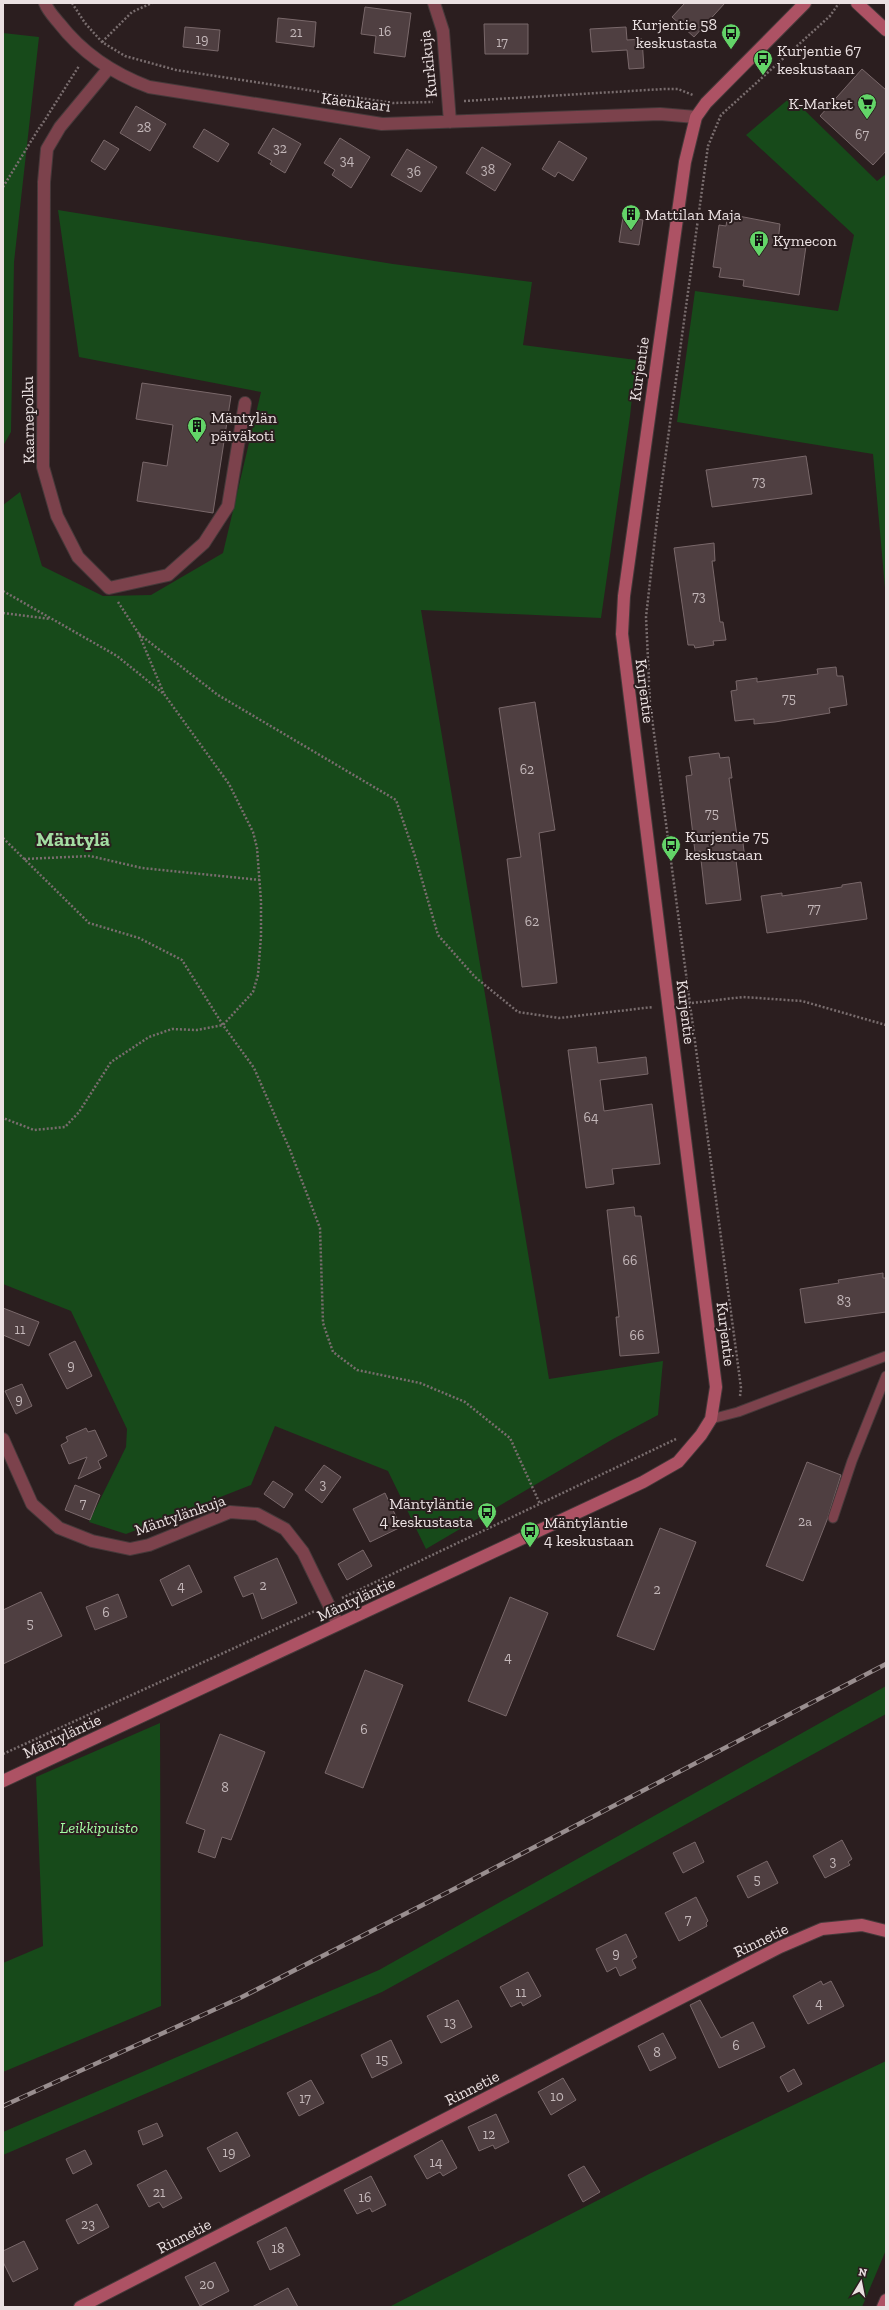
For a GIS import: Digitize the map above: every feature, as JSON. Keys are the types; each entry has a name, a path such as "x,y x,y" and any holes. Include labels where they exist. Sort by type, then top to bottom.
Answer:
{"street":[{"name":"Käenkaari","path":"45,3 73,41 109,68 127,79 149,87 382,124 660,114 696,117"},
{"name":"Kurkikuja","path":"434,3 443,31 450,122"},
{"name":"Kurjentie","path":"707,1427 716,1387 622,634 624,596 685,162 696,117 706,103 805,3"},
{"path":"857,3 886,30"},
{"name":"Kaarnepolku","path":"109,68 60,128 47,149 44,182 43,467 57,516 78,557 109,588"},
{"path":"109,588 168,575 204,543 228,506 245,403"},
{"name":"Mäntyläntie","path":"3,1781 643,1482 678,1462 707,1427"},
{"name":"Mäntylänkuja","path":"3,1439 32,1504 59,1528 92,1541 130,1549 149,1545 230,1512 257,1514 285,1529 303,1552 338,1624"},
{"name":"Rinnetie","path":"80,2307 780,1948 822,1929 862,1925 886,1931"},
{"path":"883,2307 886,2300"}],"lane":[{"path":"707,1427 738,1412 886,1356"},
{"path":"833,1518 852,1461 886,1376"}],"path":[{"path":"72,3 85,23 102,42 125,56 176,70 393,103 448,102 664,89 686,91 706,103 721,115"},
{"path":"738,1412 741,1388 650,703 646,617 658,511 708,146 721,115 830,16 839,3"},
{"path":"3,187 42,123"},
{"path":"3,1118 34,1130 65,1127 79,1112 111,1062 149,1037 172,1029 197,1030 223,1025 253,992 258,975 261,936 260,880 254,832 230,784 164,694 139,634 109,588"},
{"path":"3,590 117,656 164,694"},
{"path":"3,613 52,619"},
{"path":"139,634 218,695 396,800 415,856 438,935 475,977 518,1012 559,1018 743,997 802,1001 886,1025"},
{"path":"3,838 89,923 139,938 182,960 223,1025 254,1068 290,1150 320,1228 323,1324 333,1352 357,1370 420,1383 465,1402 510,1438 540,1504"},
{"path":"23,859 90,856 142,868 260,880"},
{"path":"3,1754 328,1605 677,1438 707,1427"}],"green space":[{"path":"3,33 39,37 14,262 11,432 3,446"},
{"path":"791,97 877,181 886,174 886,599 873,454 677,422 695,291 838,311 854,235 746,135"},
{"path":"58,210 393,264 532,282 523,345 636,360 630,416 601,618 421,610 549,1379 663,1361 658,1415 613,1439 426,1549 388,1471 275,1426 251,1485 126,1534 89,1522 126,1447 127,1429 71,1311 3,1284 3,505 20,492 42,566 103,596 151,595 223,553 261,392 79,357"},
{"path":"886,1686 886,1714 382,1992 3,2155 3,2132 379,1970"},
{"name":"Leikkipuisto","path":"160,1723 161,2006 3,2072 3,1963 43,1946 36,1777"},
{"path":"886,2061 886,2250 862,2307 389,2307 651,2173"}],"building":[{"path":"685,3 725,3 694,37 672,17"},
{"path":"365,7 411,13 405,57 374,53 376,36 361,34"},
{"path":"278,18 316,22 314,47 276,42"},
{"path":"484,24 528,24 528,54 485,54"},
{"path":"185,27 220,30 218,51 183,47"},
{"path":"626,27 627,40 642,39 644,68 629,69 627,50 592,52 590,29"},
{"path":"862,69 886,90 886,151 873,165 820,116"},
{"path":"136,106 166,124 150,151 120,133"},
{"path":"273,128 301,144 285,173 270,164 272,161 258,153"},
{"path":"204,129 229,144 218,162 193,147"},
{"path":"340,138 370,157 351,188 332,175 335,170 324,163"},
{"path":"104,140 119,149 105,170 91,161"},
{"path":"559,141 587,158 573,181 558,172 555,177 542,169"},
{"path":"482,147 511,164 495,191 466,173"},
{"path":"407,149 437,167 421,192 391,175"},
{"name":"Kymecon","path":"728,214 780,224 778,242 806,246 799,295 743,286 744,280 719,277 721,268 713,267 719,225 726,226"},
{"name":"Mattilan Maja","path":"623,217 643,220 639,245 619,242"},
{"name":"Mäntylän päiväkoti","path":"142,383 231,396 213,513 137,501 143,462 167,466 173,425 136,419"},
{"path":"806,456 812,494 712,507 706,470"},
{"path":"714,543 715,561 712,561 720,622 723,622 726,640 713,641 714,645 695,648 694,645 688,645 674,548"},
{"path":"836,667 837,676 843,676 847,705 829,708 830,713 775,722 754,724 754,719 735,721 731,691 737,690 736,681 757,678 757,682 818,674 817,669"},
{"path":"535,702 555,830 539,833 557,983 522,987 507,859 521,857 499,708"},
{"path":"719,753 720,758 729,757 732,778 729,778 737,836 742,835 745,859 736,860 741,900 706,904 700,851 695,852 686,776 692,775 689,757"},
{"path":"861,882 867,919 767,933 761,896 782,893 782,896 842,887 842,885"},
{"path":"596,1047 598,1063 646,1057 648,1074 600,1080 604,1111 652,1104 660,1164 612,1169 614,1184 586,1188 568,1050"},
{"path":"634,1207 635,1216 641,1216 659,1353 620,1356 616,1317 619,1317 607,1210"},
{"path":"883,1273 883,1278 886,1278 886,1312 805,1323 800,1289 839,1283 838,1280"},
{"path":"3,1308 39,1322 29,1346 3,1335"},
{"path":"75,1341 92,1376 67,1389 49,1354"},
{"path":"22,1384 32,1406 16,1414 5,1391"},
{"path":"86,1428 88,1432 95,1430 107,1456 98,1461 101,1468 78,1479 87,1457 69,1464 61,1445 68,1441 66,1437"},
{"path":"807,1462 841,1475 827,1520 803,1581 766,1566"},
{"path":"324,1465 341,1477 322,1503 305,1490"},
{"path":"273,1481 293,1494 284,1508 264,1494"},
{"path":"75,1485 100,1495 90,1520 65,1510"},
{"path":"385,1493 401,1527 370,1542 353,1509"},
{"path":"660,1528 696,1542 654,1650 617,1636"},
{"path":"363,1550 372,1566 347,1580 338,1564"},
{"path":"277,1558 297,1603 262,1619 253,1593 243,1597 234,1577"},
{"path":"189,1565 202,1592 172,1606 160,1580"},
{"path":"41,1592 62,1636 3,1664 3,1610"},
{"path":"118,1594 127,1617 95,1630 86,1607"},
{"path":"510,1597 548,1613 506,1716 468,1701"},
{"path":"365,1670 403,1685 363,1788 325,1773"},
{"path":"220,1734 265,1752 231,1840 222,1837 215,1858 198,1852 205,1830 186,1823"},
{"path":"842,1840 852,1859 848,1862 850,1865 825,1878 813,1856"},
{"path":"695,1842 704,1862 683,1873 673,1853"},
{"path":"767,1861 778,1883 748,1898 737,1876"},
{"path":"696,1897 708,1921 706,1923 707,1926 679,1941 665,1913"},
{"path":"626,1934 637,1957 632,1960 636,1968 620,1976 616,1967 607,1972 596,1949"},
{"path":"528,1972 541,1996 523,2006 521,2002 511,2007 500,1987"},
{"path":"821,1981 823,1985 831,1981 844,2006 808,2024 793,1996"},
{"path":"458,2000 472,2027 441,2043 427,2016"},
{"path":"700,2000 721,2038 753,2022 765,2047 719,2068 690,2005"},
{"path":"663,2033 676,2058 650,2071 638,2046"},
{"path":"391,2040 402,2063 372,2078 361,2055"},
{"path":"794,2069 802,2084 788,2092 780,2077"},
{"path":"563,2078 576,2100 551,2115 538,2092"},
{"path":"311,2080 324,2103 299,2116 287,2093"},
{"path":"496,2114 509,2142 495,2149 493,2145 479,2151 468,2127"},
{"path":"157,2123 163,2136 143,2145 138,2131"},
{"path":"237,2132 250,2156 220,2172 207,2148"},
{"path":"442,2140 457,2168 443,2176 440,2172 427,2179 414,2156"},
{"path":"85,2150 92,2164 73,2174 66,2159"},
{"path":"584,2166 600,2192 583,2202 568,2175"},
{"path":"166,2170 182,2198 163,2208 159,2202 149,2207 137,2185"},
{"path":"371,2176 386,2205 372,2212 370,2208 357,2214 344,2190"},
{"path":"97,2204 109,2227 78,2244 66,2220"},
{"path":"286,2227 300,2255 270,2270 257,2242"},
{"path":"24,2241 38,2269 13,2282 3,2262 3,2251"},
{"path":"215,2262 229,2291 200,2306 185,2277"},
{"path":"288,2288 298,2307 252,2307"}],"railway":[{"path":"3,2106 242,1997 454,1889 886,1664"}],"place":[{"name":"Kurjentie 58 keskustasta","path":"731,50"},
{"name":"Kurjentie 67 keskustaan","path":"763,76"},
{"name":"K-Market","path":"867,120"},
{"name":"Mattilan Maja","path":"631,231"},
{"name":"Kymecon","path":"759,257"},
{"name":"Mäntylän päiväkoti","path":"197,443"},
{"name":"Kurjentie 75 keskustaan","path":"671,862"},
{"name":"Mäntyläntie 4 keskustasta","path":"487,1529"},
{"name":"Mäntyläntie 4 keskustaan","path":"530,1548"}],"district":[{"name":"Mäntylä","path":"73,839"}]}
